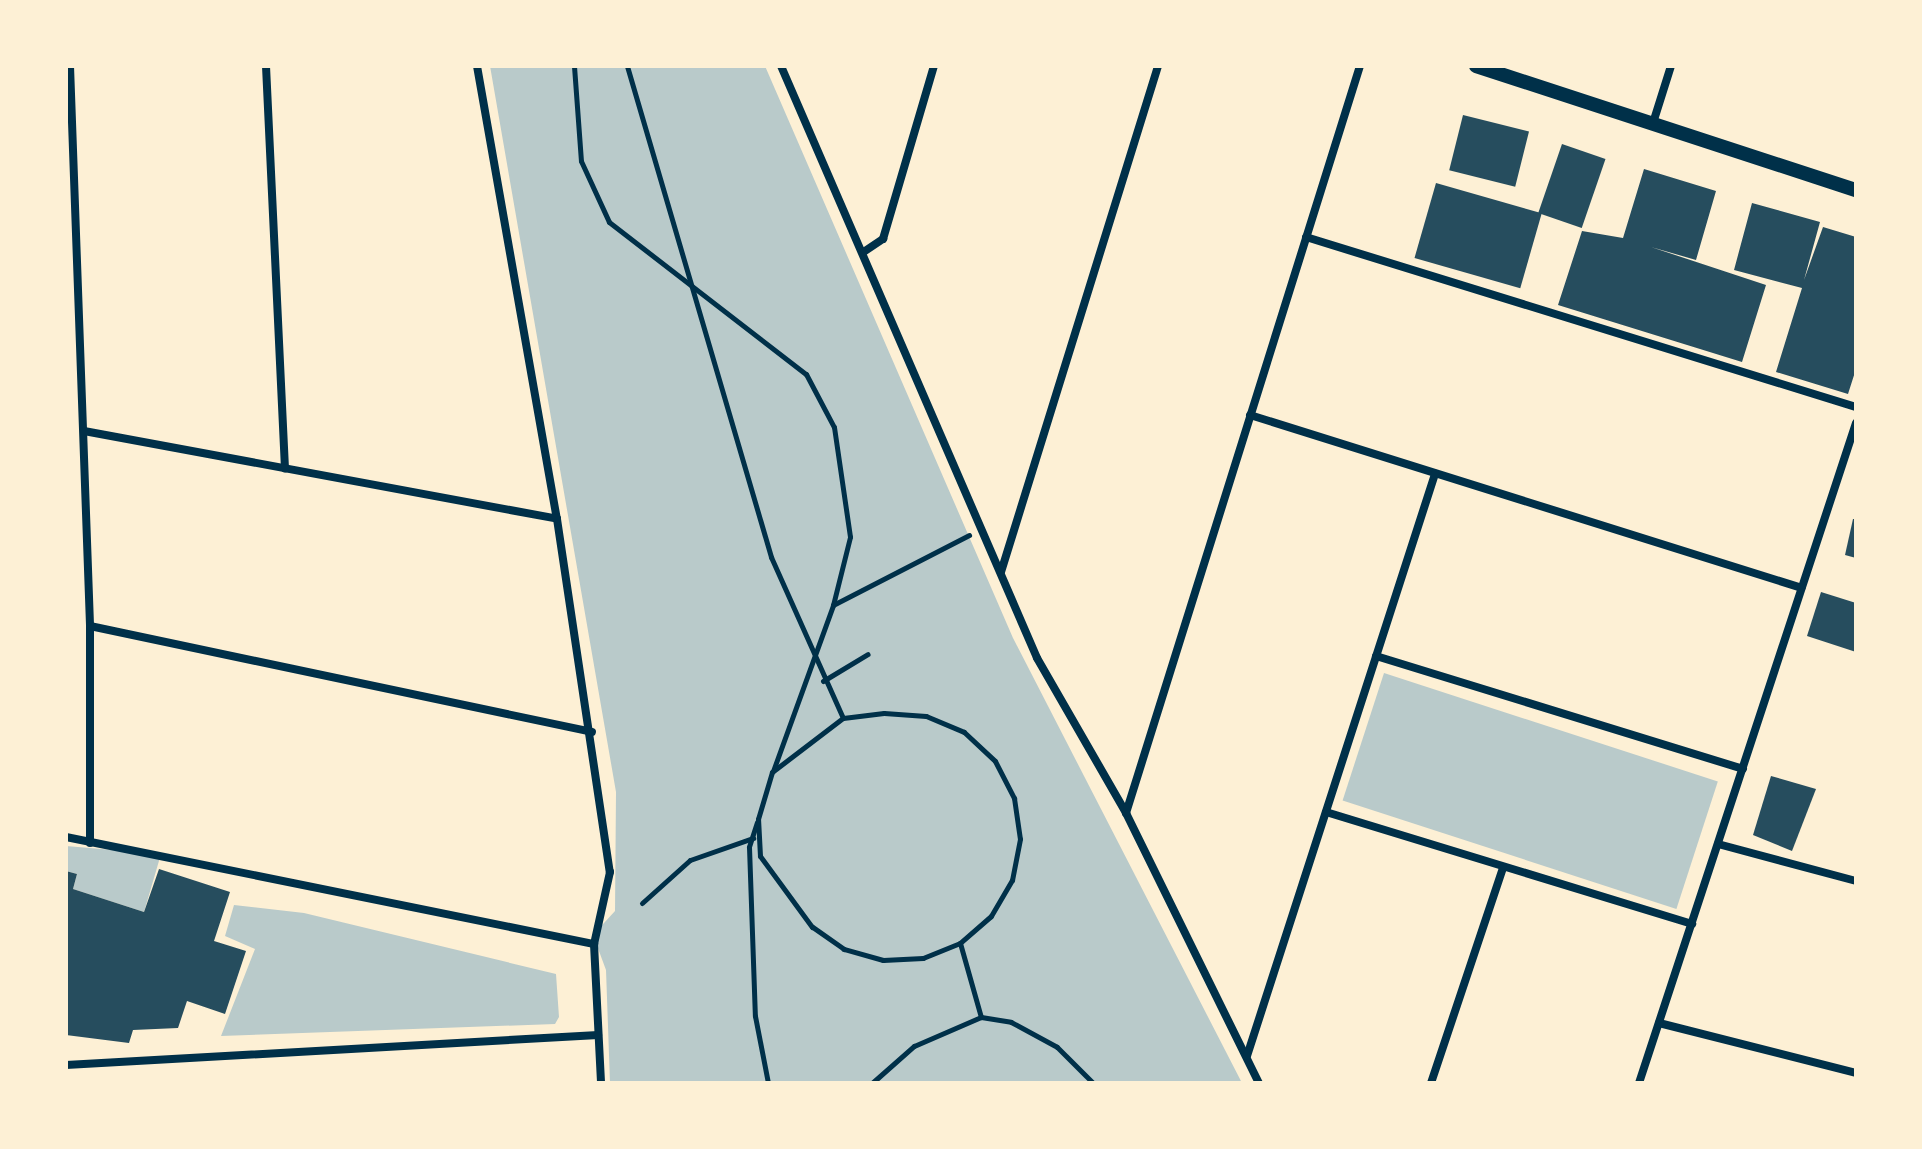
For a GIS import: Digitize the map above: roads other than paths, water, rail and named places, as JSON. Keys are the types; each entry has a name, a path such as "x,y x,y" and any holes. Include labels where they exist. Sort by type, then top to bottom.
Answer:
{"street":[{"path":"70,66 90,626 90,843"},
{"path":"266,66 285,469"},
{"path":"477,66 557,519 592,732 610,872 594,944 601,1083"},
{"path":"781,66 865,251 1037,658 1126,813 1259,1083"},
{"path":"865,251 883,239 934,66"},
{"path":"1001,572 1158,66"},
{"path":"1126,813 1360,66"},
{"path":"1476,66 1856,190"},
{"path":"1653,123 1671,66"},
{"path":"1306,237 1856,407"},
{"path":"1250,415 1802,588"},
{"path":"1639,1083 1856,423"},
{"path":"84,431 557,519"},
{"path":"1247,1056 1435,474"},
{"path":"90,626 592,732"},
{"path":"1376,656 1743,769"},
{"path":"1326,812 1692,924"},
{"path":"66,837 594,944"},
{"path":"1718,844 1856,881"},
{"path":"1431,1083 1503,868"},
{"path":"1659,1023 1856,1073"},
{"path":"66,1065 598,1035"}]}
